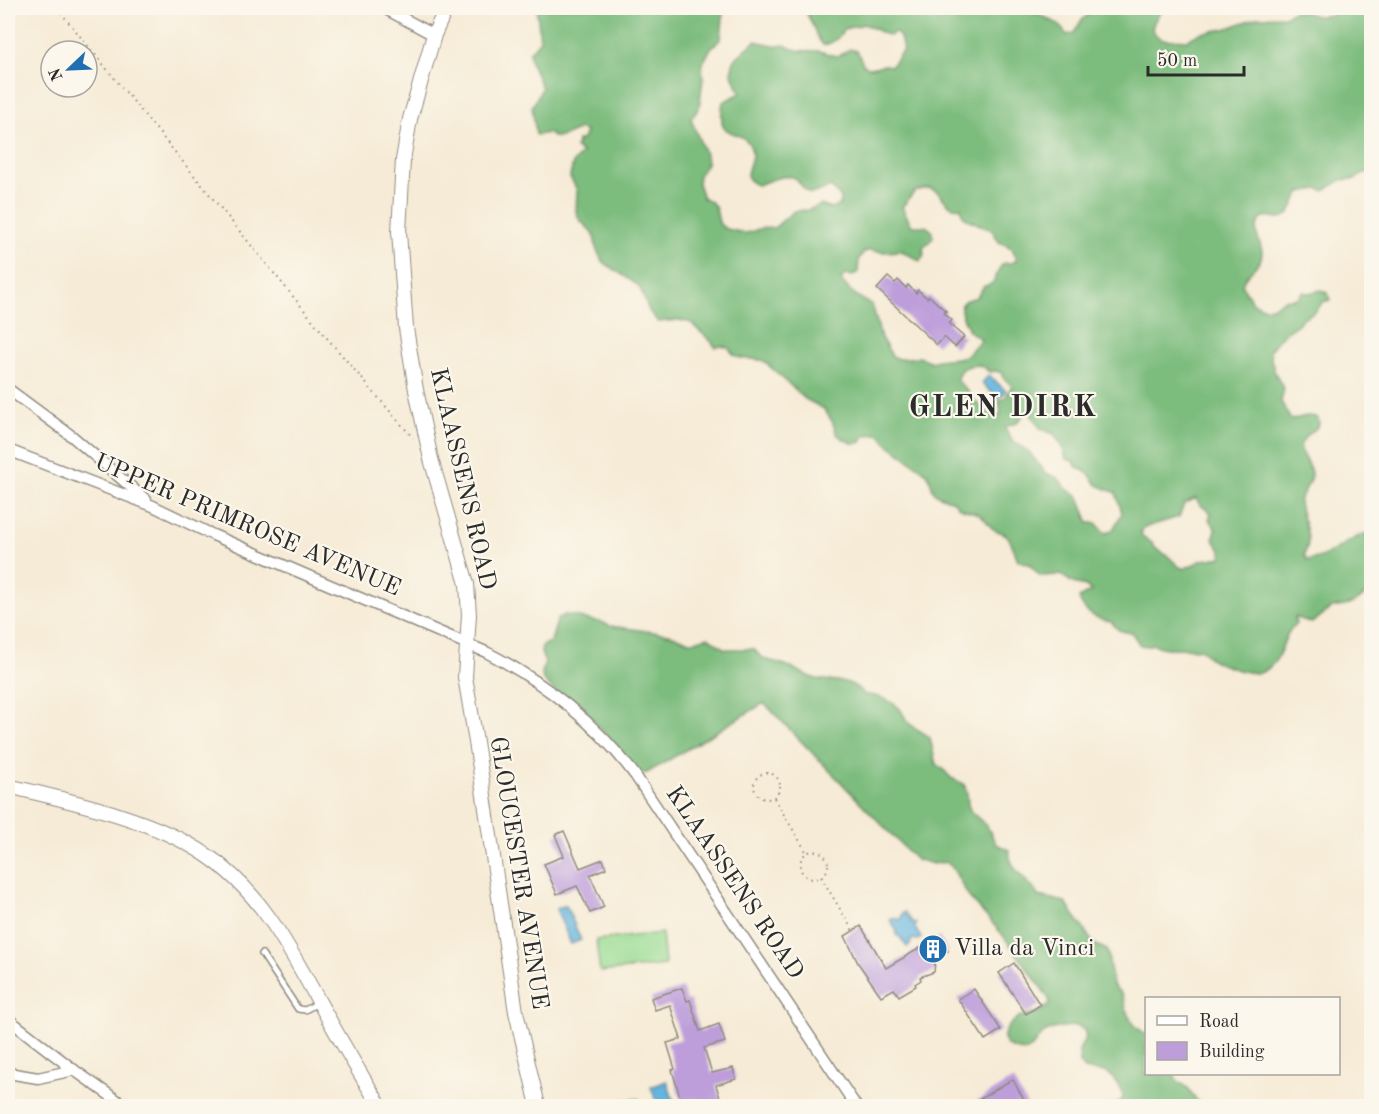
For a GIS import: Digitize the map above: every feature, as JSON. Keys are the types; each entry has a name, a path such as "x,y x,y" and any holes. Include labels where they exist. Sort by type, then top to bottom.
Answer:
{"street":[{"path":"384,8 434,35"},
{"name":"KLAASSENS ROAD","path":"446,8 434,35 410,119 403,160 399,232 406,328 412,367 431,459 467,584 468,644 530,677 563,702 619,753 856,1107"},
{"path":"8,388 73,437 153,506"},
{"name":"UPPER PRIMROSE AVENUE","path":"8,450 153,506 213,535 468,644"},
{"name":"GLOUCESTER AVENUE","path":"468,644 465,677 516,1012 538,1107"},
{"path":"8,786 128,819 171,836 205,854 242,884 259,903 288,944 380,1107"},
{"path":"8,1019 126,1107"},
{"path":"8,1073 38,1078 74,1070"}],"lane":[{"path":"262,954 298,1009 302,1011 320,1002"}],"path":[{"path":"57,8 327,338 416,441"},
{"path":"770,773 778,779 780,790 774,798 764,799 756,793 754,783 760,775 770,773"},
{"path":"774,798 807,853"},
{"path":"815,851 826,858 828,867 821,877 809,878 802,872 800,864 807,853 815,851"},
{"path":"821,877 853,931"}],"green space":[{"path":"543,8 550,10 554,8 721,8 723,17 721,39 711,48 702,65 703,79 699,108 691,119 707,163 699,175 698,183 703,198 714,205 719,223 727,229 746,233 763,228 774,228 794,211 808,210 821,205 828,208 835,207 840,205 841,198 831,187 811,194 797,180 788,177 757,185 751,182 747,176 752,156 750,146 743,138 729,132 723,126 722,120 723,102 741,93 731,73 734,60 755,41 778,46 785,45 798,50 819,51 835,56 850,49 857,51 863,64 869,68 891,66 903,50 900,37 895,32 889,36 864,24 844,29 836,40 823,45 807,15 809,8 1028,8 1058,24 1067,35 1074,33 1081,21 1095,8 1163,8 1152,29 1163,39 1188,40 1200,33 1225,29 1258,17 1285,16 1294,11 1317,16 1331,15 1343,8 1371,8 1371,170 1355,179 1341,180 1324,191 1318,189 1301,192 1286,216 1263,218 1257,229 1262,249 1260,261 1247,275 1242,285 1252,302 1265,308 1284,300 1298,298 1302,292 1322,290 1328,293 1330,300 1323,302 1315,312 1302,318 1298,324 1282,335 1270,350 1274,370 1284,389 1281,402 1291,420 1308,416 1318,418 1319,425 1304,439 1300,448 1311,475 1299,501 1308,535 1304,554 1307,560 1316,558 1371,532 1371,588 1356,602 1330,609 1311,623 1295,617 1296,624 1287,635 1275,662 1258,673 1223,665 1199,649 1164,648 1153,644 1140,645 1132,633 1118,629 1112,622 1096,617 1084,608 1079,598 1091,591 1086,586 1073,583 1061,575 1040,576 1030,565 1018,560 1005,534 993,529 980,515 962,509 954,501 935,493 928,474 888,444 879,434 865,435 861,442 854,444 842,438 837,434 824,409 805,399 764,361 740,358 729,348 715,347 692,323 679,320 658,322 649,311 637,285 602,261 596,248 594,234 579,219 576,212 577,190 570,177 573,163 582,153 576,148 577,141 583,139 586,132 580,129 561,137 554,137 549,133 536,135 532,107 542,88 529,53 540,40 537,11","holes":["929,188 935,190 951,206 961,207 962,214 967,219 992,230 999,242 1012,248 1017,260 1004,263 992,283 984,286 977,297 964,301 961,311 969,331 981,339 965,356 932,362 919,357 898,359 892,356 881,338 872,304 854,294 841,279 846,274 852,276 858,272 859,259 869,250 902,251 920,261 924,255 923,248 933,238 932,231 926,226 912,226 902,207 915,191","978,365 989,372 1002,373 1002,376 1012,386 1005,398 999,401 1001,414 996,417 990,414 974,401 957,380 961,370","1029,412 1041,429 1054,434 1062,446 1066,459 1073,461 1077,467 1089,474 1097,485 1116,493 1122,513 1112,531 1105,533 1096,523 1089,523 1079,497 1067,489 1058,478 1046,473 1029,452 1012,440 1005,428 1016,423","1196,498 1199,504 1211,513 1209,520 1215,531 1213,539 1221,550 1222,557 1202,560 1184,569 1141,535 1143,528 1179,517 1184,504"]},
{"path":"565,615 576,616 610,626 669,634 688,641 708,637 725,649 754,649 767,660 786,665 813,678 846,682 865,695 879,697 897,706 908,722 930,738 936,765 951,778 964,784 971,812 987,826 996,844 1009,850 1013,865 1038,896 1065,902 1094,944 1107,950 1113,985 1122,995 1128,1015 1136,1027 1145,1033 1145,1075 1174,1075 1188,1088 1201,1106 1104,1106 1118,1103 1123,1098 1122,1093 1110,1074 1085,1069 1080,1063 1079,1050 1086,1037 1084,1030 1078,1026 1051,1030 1025,1051 1008,1046 1004,1038 1008,1027 1020,1016 1044,1009 1050,1003 1048,997 1002,934 969,897 952,867 946,862 933,864 917,861 764,703 647,773 641,774 601,730 579,701 556,693 543,680 542,673 545,663 541,653 542,646 551,641 558,618"},
{"path":"662,933 665,965 600,972 596,940"},
{"path":"639,1099 640,1106 572,1106 572,1103"}],"water":[{"path":"989,375 1006,391 998,399 982,383"},
{"path":"566,905 581,940 571,944 556,909"},
{"path":"905,912 912,922 916,923 915,928 921,938 912,939 907,947 896,935 897,931 890,920 894,918 900,920"},
{"path":"667,1081 675,1106 658,1106 651,1087"}],"building":[{"path":"888,277 895,283 898,280 906,288 908,285 916,293 918,290 927,298 929,296 946,311 944,313 952,320 949,324 964,337 955,347 944,337 937,345 877,289"},
{"path":"564,831 580,868 603,859 606,868 590,875 604,907 590,913 577,886 557,894 544,864 564,856 555,835"},
{"name":"Villa da Vinci","path":"861,926 886,968 939,937 948,951 935,962 934,972 920,977 921,980 915,984 916,986 899,996 894,989 881,996 858,963 845,936"},
{"path":"1014,963 1040,1005 1026,1014 999,973"},
{"path":"682,988 687,1001 690,1000 700,1031 719,1024 725,1042 704,1048 712,1073 733,1068 736,1079 716,1085 721,1101 719,1102 720,1107 683,1107 667,1043 681,1039 670,1005 655,1010 651,998"},
{"path":"974,989 1001,1030 985,1040 958,999"},
{"path":"1013,1080 1028,1107 967,1107 1006,1083"}],"place":[{"name":"Villa da Vinci","path":"933,949"}],"district":[{"name":"GLEN DIRK","path":"1003,408"}]}
